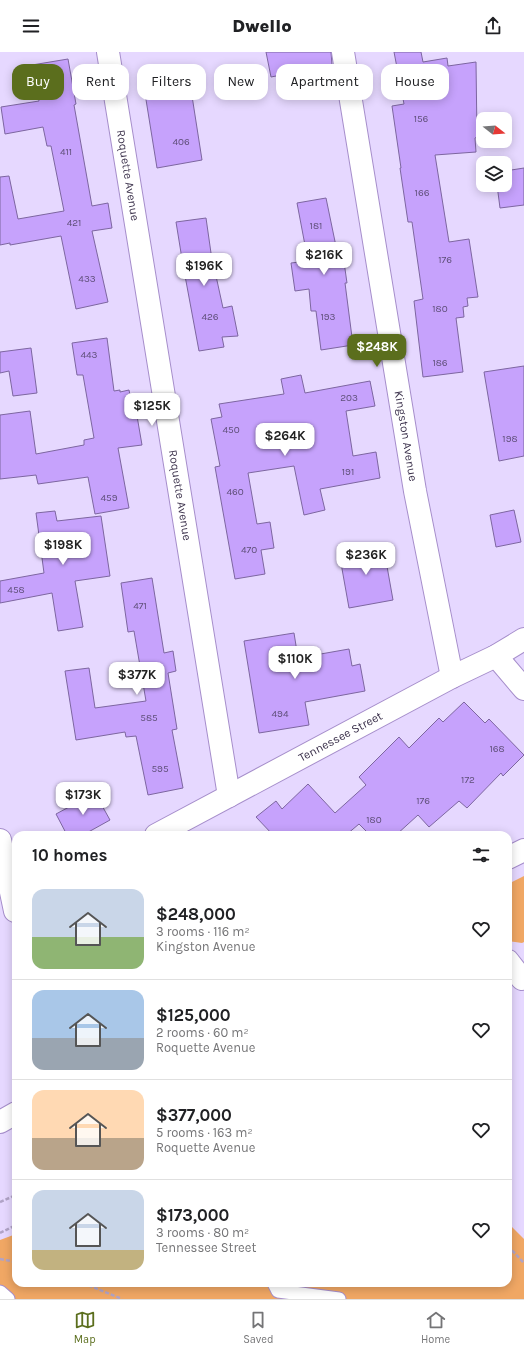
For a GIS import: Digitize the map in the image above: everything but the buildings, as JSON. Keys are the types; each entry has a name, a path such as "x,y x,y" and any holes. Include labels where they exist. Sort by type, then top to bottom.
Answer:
{"street":[{"name":"Roquette Avenue","path":"108,52 229,796"},
{"name":"Kingston Avenue","path":"343,52 414,491 452,677"},
{"name":"Tennessee Street","path":"163,831 452,677 496,656 524,639"},
{"path":"496,656 524,689"},
{"path":"0,840 10,913"},
{"path":"512,856 524,850"},
{"path":"512,969 518,982"},
{"path":"0,1122 12,1115"}],"lane":[{"path":"275,1291 339,1299"},
{"path":"0,1292 8,1299"}],"path":[{"path":"0,1202 12,1197"},
{"path":"0,1233 12,1227"},
{"path":"512,1250 524,1263"},
{"path":"0,1259 12,1261"},
{"path":"93,1287 122,1299"}],"shaded area":[{"path":"524,876 524,942 522,943 512,942 512,882"},
{"path":"512,1227 524,1239 524,1299 0,1299 0,1240 12,1236 12,1287 512,1287"}]}
